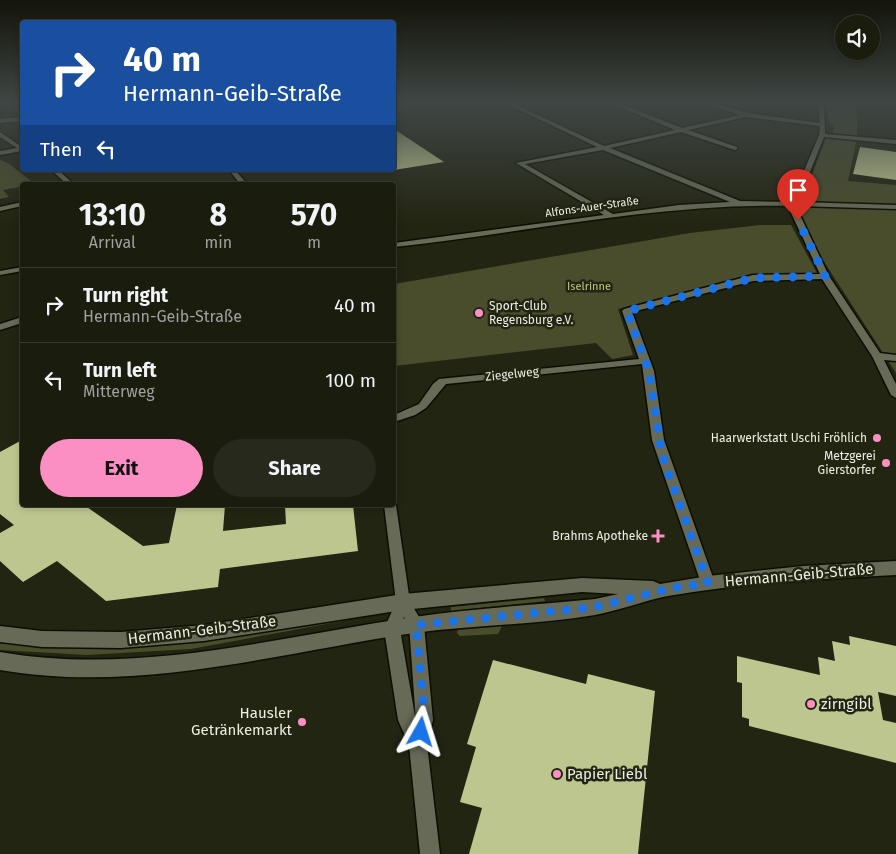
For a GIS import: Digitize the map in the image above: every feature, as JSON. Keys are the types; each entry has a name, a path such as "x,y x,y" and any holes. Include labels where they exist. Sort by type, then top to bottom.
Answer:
{"street":[{"path":"591,142 738,203"},
{"path":"610,216 519,163 631,142"},
{"path":"717,142 735,148"},
{"path":"819,142 794,204 798,220 825,276 877,356 896,395"},
{"path":"0,153 20,149"},
{"path":"56,172 68,182"},
{"path":"234,172 242,182"},
{"name":"Alfons-Auer-Straße","path":"396,245 679,207 738,203 896,207"},
{"path":"0,209 20,204"},
{"path":"0,273 20,269"},
{"path":"708,583 660,448 646,361 627,311 753,278 825,276"},
{"path":"0,327 20,321"},
{"path":"877,356 896,358"},
{"name":"Ziegelweg","path":"396,418 415,411 427,402 435,385 443,381 646,361"},
{"path":"390,507 403,602 416,625 425,720 418,744"},
{"name":"Hermann-Geib-Straße","path":"0,662 23,665 113,668 183,663 416,625 595,607 672,588 708,583 794,574 896,568"},
{"name":"Hermann-Geib-Straße","path":"0,634 42,639 121,640 204,633 403,602 582,585 672,588"},
{"path":"403,602 392,629 406,720 418,744 430,854"}],"green space":[{"path":"825,142 856,142 848,181 896,185 896,373 819,254 800,213 800,207"},
{"path":"0,160 8,163 32,182 20,182 20,187 3,190 9,197 0,199"},
{"name":"Iselrinne","path":"760,225 791,225 817,273 750,275 618,309 633,355 612,359 596,343 396,366 396,284 690,233"},
{"path":"544,598 545,601 451,611 451,607"},
{"path":"348,616 348,620 191,649 87,655 0,650 0,642 14,644"},
{"path":"472,625 501,626 501,628 498,634 460,636 457,633 458,628"}],"building":[{"path":"396,142 413,142 444,162 396,170"},
{"path":"860,147 896,152 896,180 853,174"},
{"path":"20,441 20,507 87,507 143,546 169,543 177,507 225,507 223,531 286,524 285,507 353,507 358,551 220,569 218,587 106,601 57,561 23,582 0,561 0,533 14,525 0,514 0,452"},
{"name":"zirngibl","path":"849,636 896,646 896,696 878,692 883,720 896,723 896,763 749,726 749,719 742,717 742,683 737,682 737,656 820,675 818,657 835,661 832,641 850,645"},
{"name":"Papier Liebl","path":"493,660 586,684 588,674 655,691 638,854 469,854 482,808 460,802 476,747 467,744"}],"place":[{"name":"Sport-Club Regensburg e.V.","path":"479,313"},
{"name":"Haarwerkstatt Uschi Fröhlich","path":"877,438"},
{"name":"Metzgerei Gierstorfer","path":"886,463"},
{"name":"Brahms Apotheke","path":"658,536"},
{"name":"zirngibl","path":"811,704"},
{"name":"Hausler Getränkemarkt","path":"302,722"},
{"name":"Papier Liebl","path":"557,774"}],"route":[{"path":"421,732 425,720 416,625 508,614 595,607 672,588 708,583 662,455 658,440 649,371 627,311 753,278 766,276 825,276 798,220"}]}
